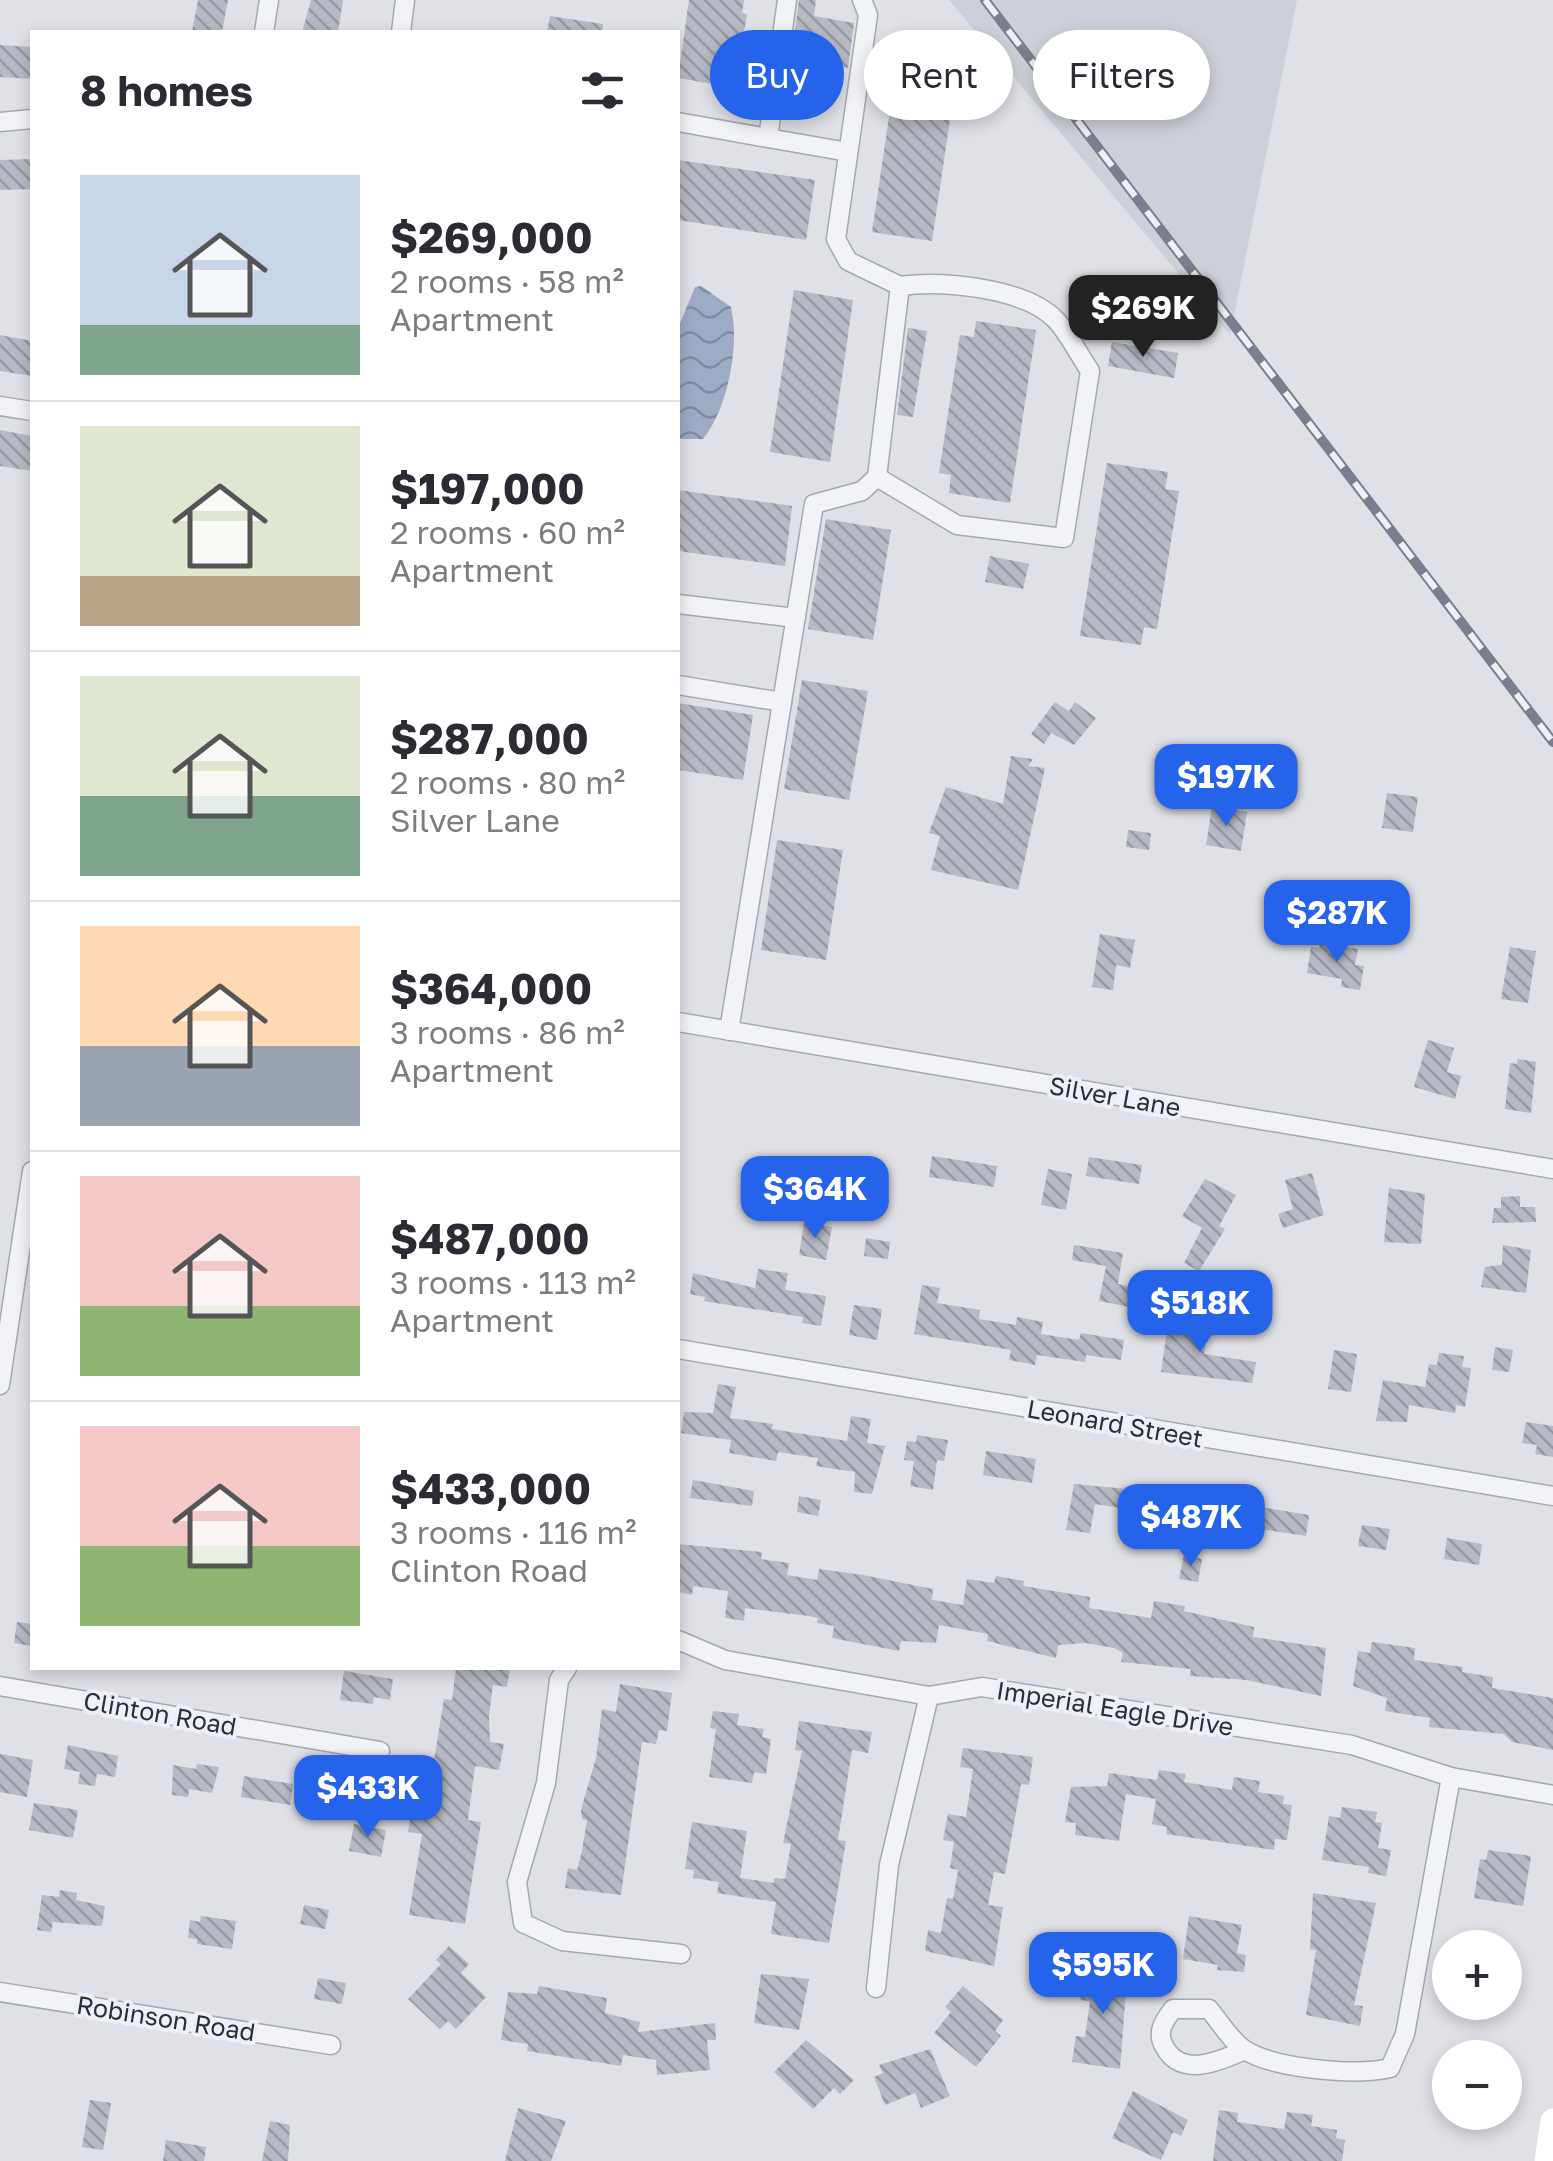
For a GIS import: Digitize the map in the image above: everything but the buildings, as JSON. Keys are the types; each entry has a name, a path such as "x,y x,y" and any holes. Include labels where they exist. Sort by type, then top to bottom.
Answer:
{"street":[{"path":"264,30 269,0"},
{"path":"401,30 405,0"},
{"path":"768,138 787,0"},
{"path":"862,0 868,15 836,239 848,261 900,286 930,282 1028,299 1056,320 1090,371 1064,538 957,524 877,477"},
{"path":"0,122 30,119"},
{"path":"680,122 848,152"},
{"path":"729,1031 814,504 862,491 877,477 900,286"},
{"path":"0,406 30,411"},
{"path":"680,604 796,618"},
{"path":"680,685 782,702"},
{"name":"Silver Lane","path":"680,1022 1553,1169"},
{"path":"0,1385 30,1184"},
{"name":"Leonard Street","path":"680,1350 1553,1496"},
{"name":"Imperial Eagle Drive","path":"680,1641 725,1660 929,1696 982,1687 1352,1745 1451,1777 1553,1796"},
{"path":"566,1670 559,1680 546,1782 517,1882 523,1923 562,1941 680,1954"},
{"name":"Clinton Road","path":"0,1686 380,1750"},
{"path":"876,1988 889,1866 929,1696"},
{"path":"1245,2050 1213,2064 1184,2065 1172,2059 1160,2041 1162,2024 1173,2010 1209,2009 1245,2050 1308,2068 1366,2074 1390,2068 1405,2034 1451,1777"},
{"name":"Robinson Road","path":"0,1992 331,2045"},
{"path":"1547,2161 1553,2122"}],"shaded area":[{"path":"949,0 1297,0 1230,335 1050,120 1210,120 1210,30 1033,30 1033,100 1013,76 1013,30 974,30"}],"water":[{"path":"701,286 731,307 733,357 725,394 712,426 703,439 680,439 680,323 695,287"}],"railway":[{"path":"985,0 1553,742"}]}
